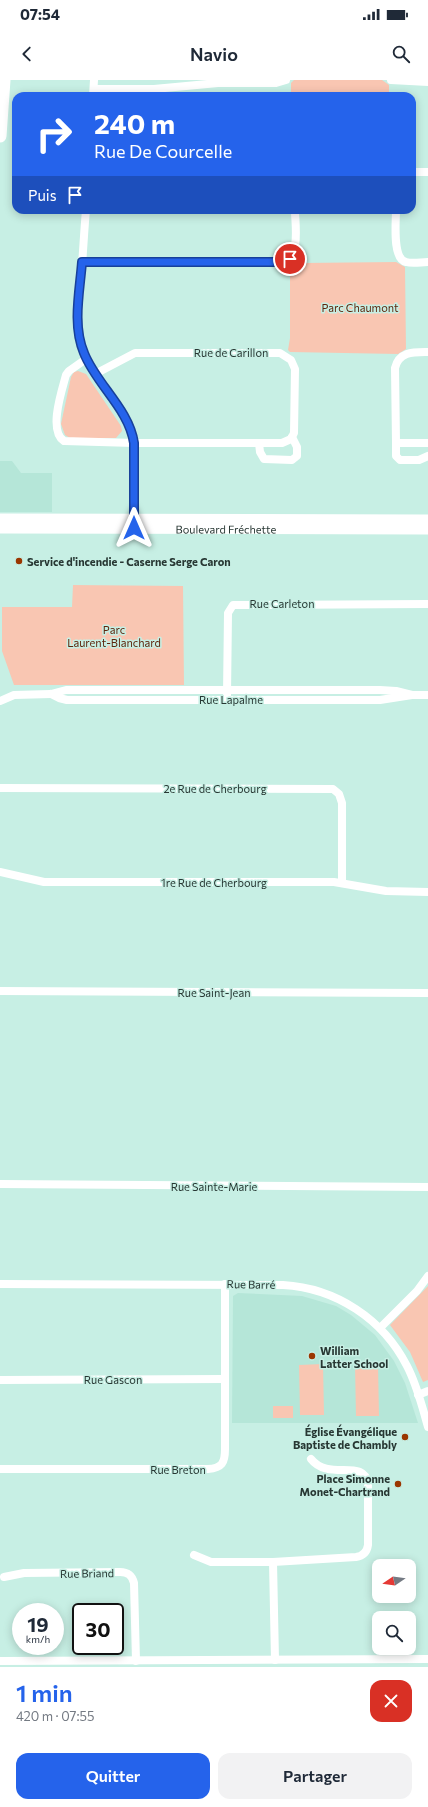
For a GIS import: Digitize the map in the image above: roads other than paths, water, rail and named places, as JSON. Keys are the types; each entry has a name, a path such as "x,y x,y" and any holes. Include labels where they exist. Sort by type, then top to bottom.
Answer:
{"main road":[{"path":"0,136 4,80"},
{"name":"Boulevard Fréchette","path":"0,519 134,524 428,529"},
{"name":"Boulevard Fréchette","path":"0,528 134,524 428,520"}],"street":[{"path":"93,92 94,80"},
{"path":"105,92 203,82 276,83 286,80"},
{"path":"391,80 428,82"},
{"path":"416,172 428,172"},
{"path":"86,214 78,328 80,343 86,359 122,414 131,431 134,443 134,524"},
{"path":"82,262 283,262 290,259 294,250 295,214"},
{"path":"396,214 396,247 399,256 406,262 428,262"},
{"name":"Rue de Carillon","path":"95,374 135,352 280,353 291,360 295,369 294,429 292,437 298,446 297,456 292,460 264,459 259,443"},
{"path":"428,352 408,353 397,362 395,368 396,456 398,459 419,460 428,456"},
{"path":"86,359 69,371 66,375 56,421 58,435 64,441 134,443 284,443 292,437"},
{"path":"396,443 428,443"},
{"name":"Rue Carleton","path":"227,699 228,613 233,605 428,604"},
{"name":"Rue Lapalme","path":"0,701 8,696 23,694 51,694 66,690 387,690 412,695 428,695"},
{"name":"Rue Lapalme","path":"51,694 67,700 380,700 396,699 412,695"},
{"name":"2e Rue de Cherbourg","path":"0,788 333,789 339,794 342,804 342,882"},
{"name":"1re Rue de Cherbourg","path":"0,872 52,882 342,882 386,891 428,892"},
{"name":"Rue Saint-Jean","path":"0,991 428,993"},
{"name":"Rue Sainte-Marie","path":"0,1184 428,1187"},
{"path":"380,1328 418,1291 428,1276"},
{"name":"Rue Barré","path":"0,1284 287,1285 316,1290 347,1303 366,1315 380,1328 403,1359 418,1395 428,1427"},
{"name":"Rue Breton","path":"0,1469 218,1468 224,1463 225,1456 225,1284"},
{"name":"Rue Gascon","path":"0,1380 225,1379"},
{"path":"418,1395 428,1391"},
{"path":"194,1555 200,1559 212,1562 273,1562 356,1557 363,1555 367,1550 368,1484 366,1478 356,1471 322,1469 311,1459"},
{"path":"273,1562 276,1660"},
{"name":"Rue Briand","path":"4,1577 24,1573 123,1572 128,1574 132,1578 134,1585 136,1661"},
{"path":"0,1661 122,1664 136,1661 276,1660 386,1663 428,1659"}],"place":[{"name":"Service d'incendie - Caserne Serge Caron","path":"19,561"},
{"name":"William Latter School","path":"312,1356"},
{"name":"Église Évangélique Baptiste de Chambly","path":"405,1437"},
{"name":"Place Simonne Monet-Chartrand","path":"398,1484"}],"park label":[{"name":"Parc Chaumont","path":"360,307"},
{"name":"Parc Laurent-Blanchard","path":"114,635"}]}
